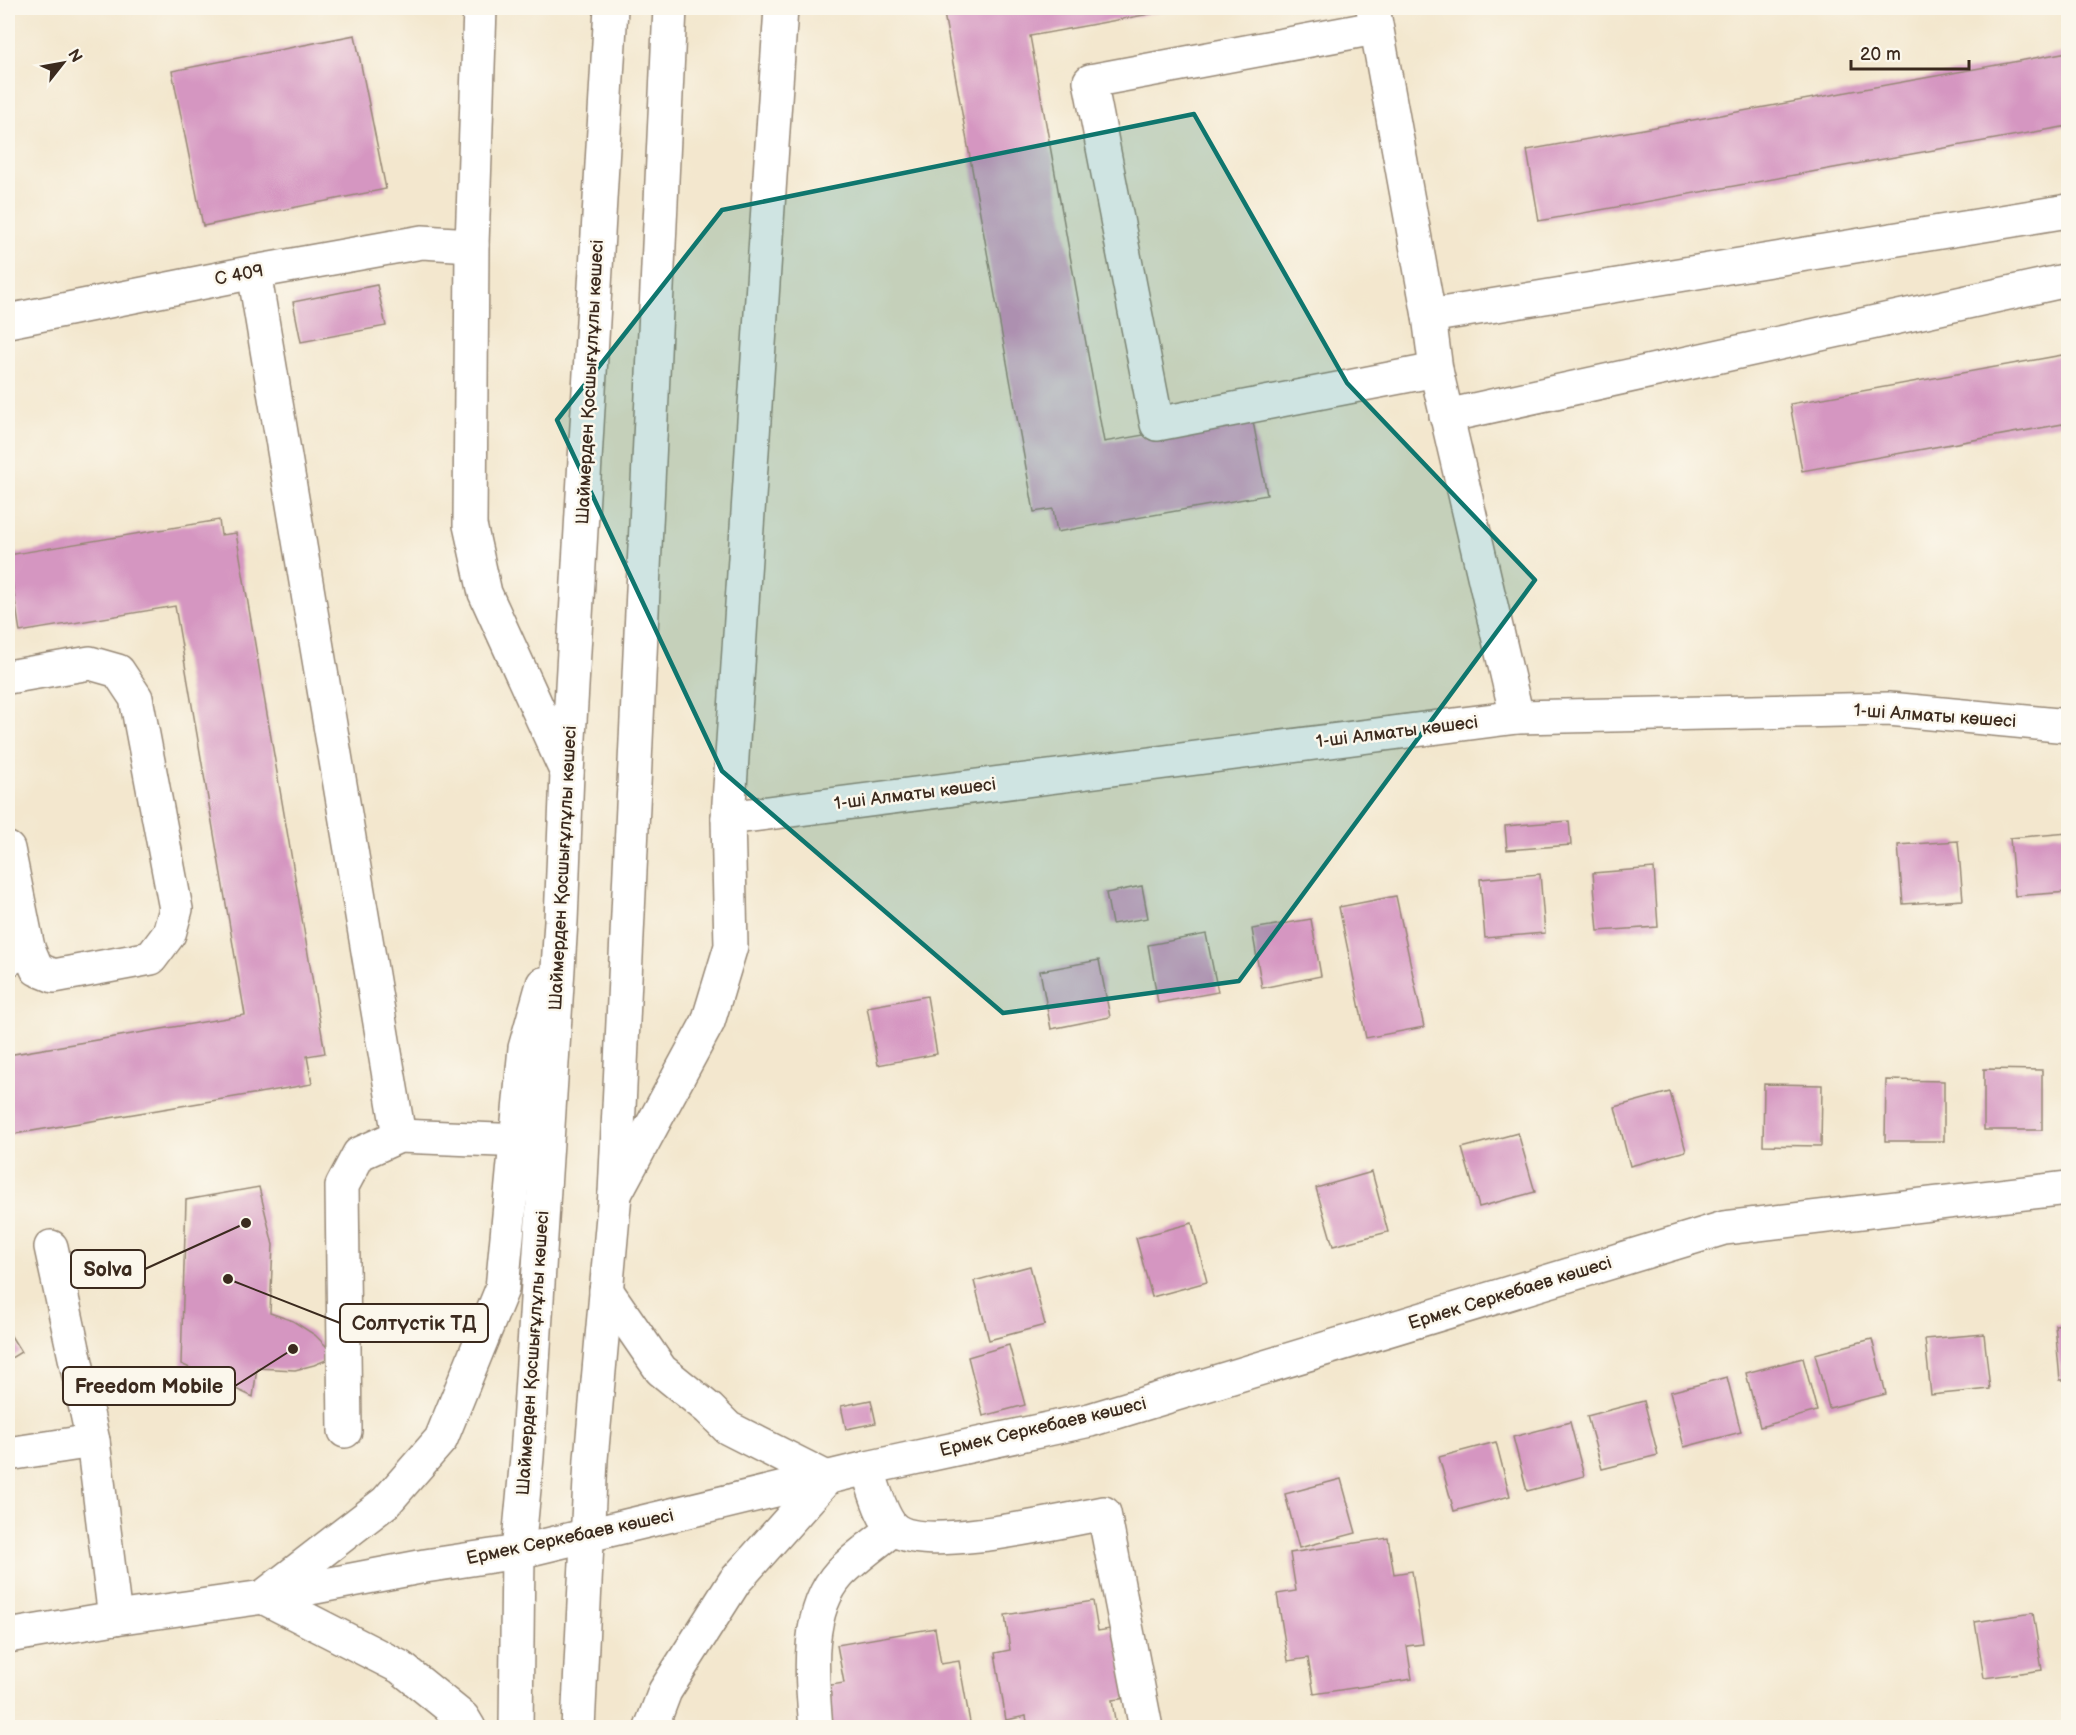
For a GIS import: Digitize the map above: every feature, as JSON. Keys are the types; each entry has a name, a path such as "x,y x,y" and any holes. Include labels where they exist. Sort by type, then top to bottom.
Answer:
{"street":[{"path":"480,8 472,245 470,525 485,593 567,773"},
{"name":"Шаймерден Қосшығұлұлы көшесі","path":"516,1728 518,1552 527,1457 532,1141 561,921 567,773 611,8"},
{"path":"578,1728 591,1458 615,1194 670,8"},
{"path":"615,1194 708,1022 731,946 729,818 781,8"},
{"path":"1436,370 1157,424 1090,81 1374,18 1429,315 1436,370 1517,717"},
{"path":"1429,315 2068,211"},
{"name":"С 409","path":"8,321 254,272 422,242 472,245"},
{"path":"254,272 399,1136"},
{"path":"1446,416 2068,280"},
{"path":"8,677 90,663 118,671 136,698 176,909 169,934 151,957 54,975 37,969 18,954 8,849"},
{"name":"1-ші Алматы көшесі","path":"729,818 1517,717 1888,709 2068,726"},
{"path":"345,1431 342,1186 359,1154 399,1136 532,1141 502,1289 441,1439 386,1502 263,1597 400,1667 463,1718 469,1728"},
{"name":"Ермек Серкебаев көшесі","path":"8,1636 263,1597 425,1566 518,1552 867,1468 1090,1420 1724,1228 2068,1188"},
{"path":"51,1247 93,1441 115,1618"},
{"path":"606,1290 661,1370 709,1409 728,1428 827,1478 735,1581 665,1691 651,1728"},
{"path":"8,1454 93,1441"},
{"path":"867,1468 885,1518 893,1529 908,1534 940,1538 986,1534 1104,1513 1146,1728"},
{"path":"816,1728 813,1692 814,1635 824,1596 840,1574 893,1529"}],"highlighted area":[{"path":"1194,114 1347,383 1535,580 1239,981 1003,1013 722,771 557,420 722,210"}],"building":[{"path":"943,8 1182,8 1030,36 1104,442 1252,416 1267,495 1057,532 1053,509 1034,512"},
{"path":"355,35 386,189 203,226 172,71"},
{"path":"2068,52 2068,126 1539,221 1527,150"},
{"path":"377,285 386,326 301,342 293,302"},
{"path":"2068,354 2068,423 1802,471 1790,404"},
{"path":"219,520 221,535 236,533 325,1053 307,1056 312,1084 8,1135 8,1055 245,1015 175,606 20,632 8,555"},
{"path":"1569,821 1571,845 1507,850 1505,826"},
{"path":"2068,833 2068,892 2015,896 2010,838"},
{"path":"1958,841 1963,900 1903,904 1898,845"},
{"path":"1654,868 1658,927 1598,931 1593,873"},
{"path":"1540,874 1545,933 1485,938 1480,879"},
{"path":"1142,886 1148,918 1112,924 1106,893"},
{"path":"1396,896 1424,1027 1366,1038 1339,907"},
{"path":"1311,919 1321,976 1262,988 1252,929"},
{"path":"1206,934 1218,992 1158,1003 1148,945"},
{"path":"1099,960 1110,1017 1051,1029 1040,971"},
{"path":"927,996 937,1054 878,1065 867,1007"},
{"path":"1984,1069 2042,1070 2042,1130 1984,1130"},
{"path":"1886,1080 1944,1081 1944,1141 1885,1141"},
{"path":"1764,1084 1822,1085 1821,1146 1763,1145"},
{"path":"1670,1092 1686,1151 1630,1166 1615,1107"},
{"path":"1518,1133 1535,1192 1479,1207 1462,1148"},
{"path":"1372,1172 1388,1232 1333,1246 1316,1188"},
{"path":"259,1187 273,1245 270,1313 293,1321 315,1335 336,1356 295,1370 257,1368 253,1397 181,1364 186,1200"},
{"path":"1192,1223 1207,1282 1152,1297 1136,1238"},
{"path":"1030,1266 1045,1325 989,1340 974,1281"},
{"path":"2068,1324 2068,1380 2060,1380 2055,1325"},
{"path":"8,1331 21,1352 8,1360"},
{"path":"1984,1334 1990,1389 1931,1395 1925,1339"},
{"path":"1872,1339 1886,1394 1829,1408 1815,1354"},
{"path":"1009,1345 1025,1405 983,1416 968,1357"},
{"path":"1803,1358 1817,1411 1760,1427 1746,1373"},
{"path":"1727,1377 1741,1432 1684,1447 1670,1392"},
{"path":"871,1400 876,1423 846,1429 841,1406"},
{"path":"1644,1401 1658,1455 1602,1469 1587,1416"},
{"path":"1570,1422 1584,1476 1527,1491 1513,1437"},
{"path":"1496,1442 1510,1496 1454,1511 1439,1457"},
{"path":"1341,1479 1356,1533 1299,1548 1285,1494"},
{"path":"1388,1538 1394,1574 1412,1571 1423,1644 1407,1646 1412,1679 1314,1694 1308,1658 1288,1661 1277,1594 1296,1591 1290,1553"},
{"path":"1093,1601 1098,1631 1116,1628 1127,1698 1112,1700 1116,1728 1028,1728 1026,1716 1006,1720 995,1653 1010,1650 1005,1615"},
{"path":"2033,1613 2042,1670 1984,1678 1975,1622"},
{"path":"935,1628 941,1664 959,1661 971,1728 832,1728 825,1686 844,1683 837,1645"},
{"path":"232,1721 233,1728 204,1728 204,1726"}],"place":[{"name":"Solva","path":"246,1223"},
{"name":"Солтүстік ТД","path":"228,1279"},
{"name":"Freedom Mobile","path":"293,1349"}]}
